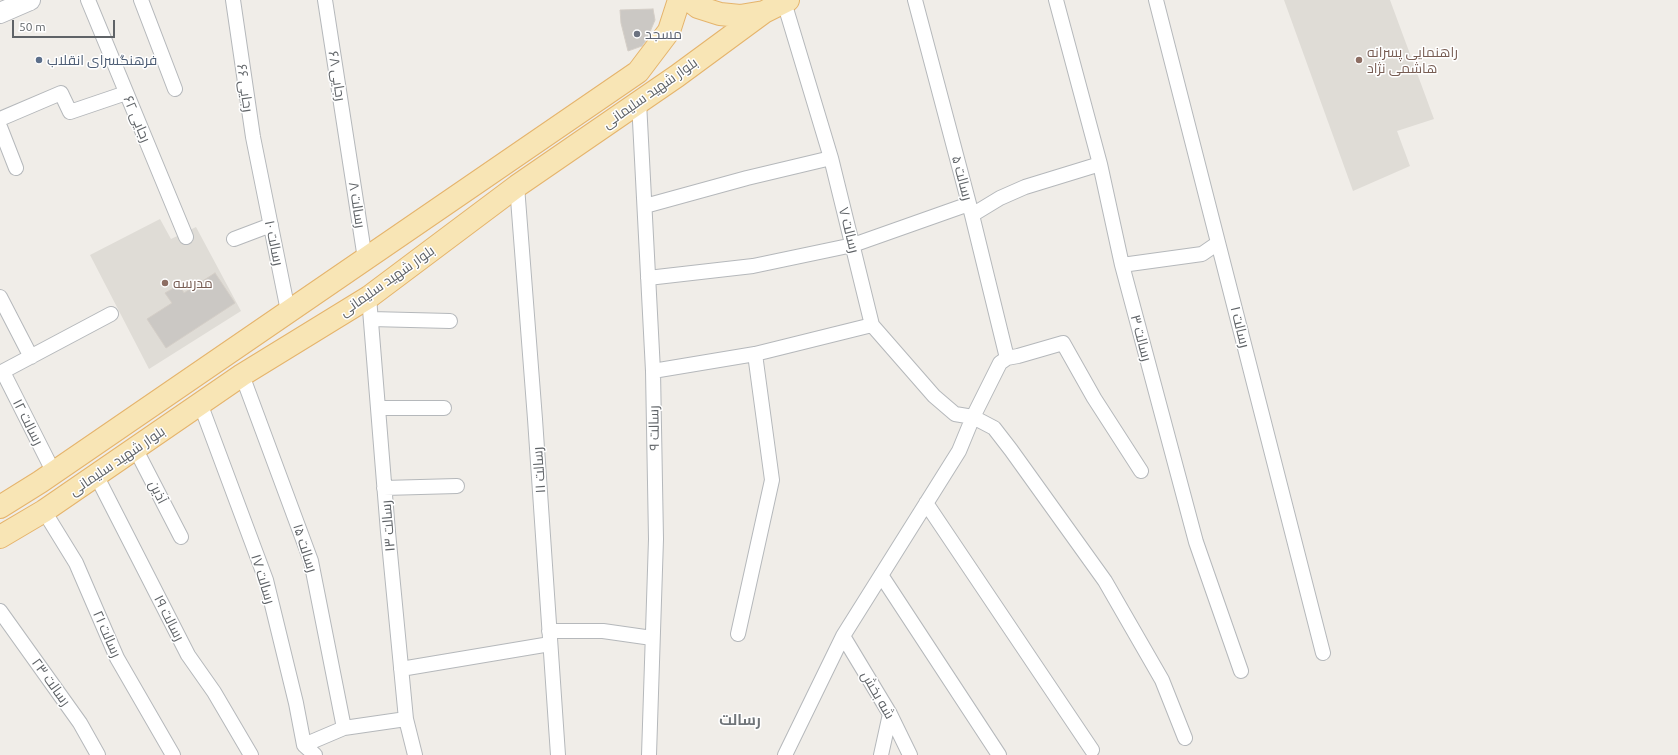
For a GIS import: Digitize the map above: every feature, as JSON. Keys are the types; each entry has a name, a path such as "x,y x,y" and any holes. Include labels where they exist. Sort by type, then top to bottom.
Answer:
{"main road":[{"name":"بلوار شهید سلیمانی","path":"0,507 54,473 638,72 669,31 680,0"},
{"path":"689,0 698,7 720,14 740,16 764,12 786,1"},
{"name":"بلوار شهید سلیمانی","path":"0,536 44,510 242,375 369,296 517,186 677,76 764,12"}],"street":[{"path":"0,13 30,0"},
{"name":"رجایی ۶۲","path":"88,0 186,237"},
{"path":"141,0 175,89"},
{"name":"رجایی ۶۶","path":"233,0 252,136 260,175"},
{"name":"رجایی ۶۸","path":"325,0 349,151"},
{"name":"رسالت ۵","path":"915,0 1007,358"},
{"name":"رسالت ۳","path":"1056,0 1100,164 1122,265 1196,542 1241,671"},
{"name":"رسالت ۱","path":"1156,0 1323,653"},
{"name":"رسالت ۷","path":"786,1 831,158 872,325 934,396 955,414 973,417 994,428 1105,581 1162,680 1185,738"},
{"path":"0,119 61,93 70,112 126,93"},
{"name":"رسالت ۹","path":"640,102 653,371 656,539 649,755"},
{"path":"0,127 16,168"},
{"name":"رسالت ۸","path":"349,151 365,259"},
{"path":"645,206 747,178 831,158"},
{"path":"648,278 753,266 853,245 970,210 1025,187 1100,164"},
{"name":"رسالت ۱۰","path":"260,175 288,312"},
{"name":"رسالت ۱۱","path":"517,186 535,419 558,755"},
{"path":"234,239 271,225"},
{"path":"1122,265 1202,254 1218,243"},
{"name":"رسالت ۱۳","path":"369,296 384,488 406,719 415,755"},
{"path":"0,297 31,357"},
{"path":"2,373 111,314"},
{"path":"371,319 450,321"},
{"path":"653,371 755,354 872,325"},
{"path":"785,755 843,636 959,451 973,417 1000,363 1007,358 1063,343 1094,398 1141,471"},
{"path":"738,634 772,480 755,354"},
{"name":"رسالت ۱۲","path":"2,373 54,473"},
{"name":"رسالت ۱۵","path":"242,375 311,561 344,728"},
{"name":"رسالت ۱۷","path":"200,403 266,580 296,703 304,745"},
{"path":"378,408 444,408"},
{"name":"آذین","path":"135,448 180,537"},
{"name":"رسالت ۱۹","path":"96,475 188,655 214,692 251,755"},
{"path":"384,488 457,486"},
{"path":"926,503 1092,750"},
{"name":"رسالت ۲۱","path":"44,510 76,563 117,658 173,755"},
{"path":"881,575 999,755"},
{"name":"رسالت ۲۳","path":"0,611 80,723 98,755"},
{"path":"401,669 550,637 603,631 652,638"},
{"name":"شه بخش","path":"843,636 890,714 910,755"},
{"path":"881,755 890,714"},
{"path":"316,755 304,745 344,728 406,719"}],"shaded area":[{"name":"راهنمایی پسرانه هاشمی نژاد","path":"1284,0 1390,0 1434,119 1397,131 1410,166 1353,191"},
{"name":"مدرسه","path":"160,219 171,239 196,227 241,311 149,369 90,255"}],"building":[{"name":"مسجد","path":"653,9 655,20 647,39 642,46 628,51 621,23 620,10"},
{"path":"215,273 235,303 166,348 147,319 172,303 165,293 179,285 184,293"}],"place":[{"name":"مسجد","path":"637,34"},
{"name":"فرهنگسرای انقلاب","path":"39,60"},
{"name":"راهنمایی پسرانه هاشمی نژاد","path":"1359,60"},
{"name":"مدرسه","path":"165,283"}],"district":[{"name":"رسالت","path":"740,720"}]}
